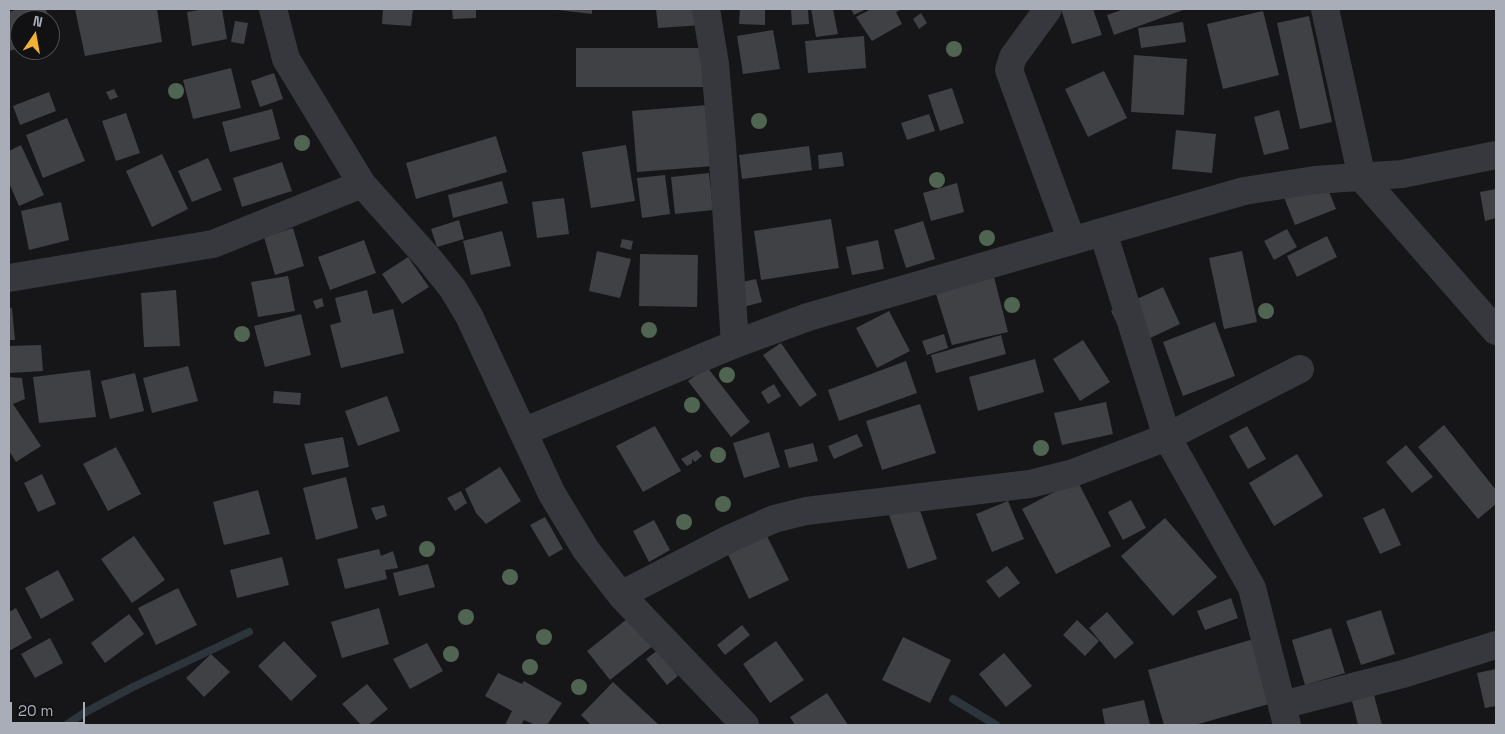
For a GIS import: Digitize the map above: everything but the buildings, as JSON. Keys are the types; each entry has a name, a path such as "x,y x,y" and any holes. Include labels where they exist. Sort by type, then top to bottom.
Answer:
{"street":[{"path":"273,9 286,59 362,184 453,289 469,316 552,494 581,542 621,596 745,725"},
{"path":"706,9 715,64 735,344"},
{"path":"1048,9 1013,56 1009,70 1072,241"},
{"path":"1325,9 1362,178 1496,331"},
{"path":"522,432 735,344 808,317 1244,191 1315,180 1402,174 1496,155"},
{"path":"9,278 213,244 362,184"},
{"path":"1103,232 1167,437 1252,588 1284,715 1403,674 1496,646"},
{"path":"621,596 729,539 774,519 806,510 1030,484 1073,473 1167,437 1300,369"}],"waterway":[{"path":"66,725 84,713 133,687 249,632"},
{"path":"953,699 996,725"}]}
